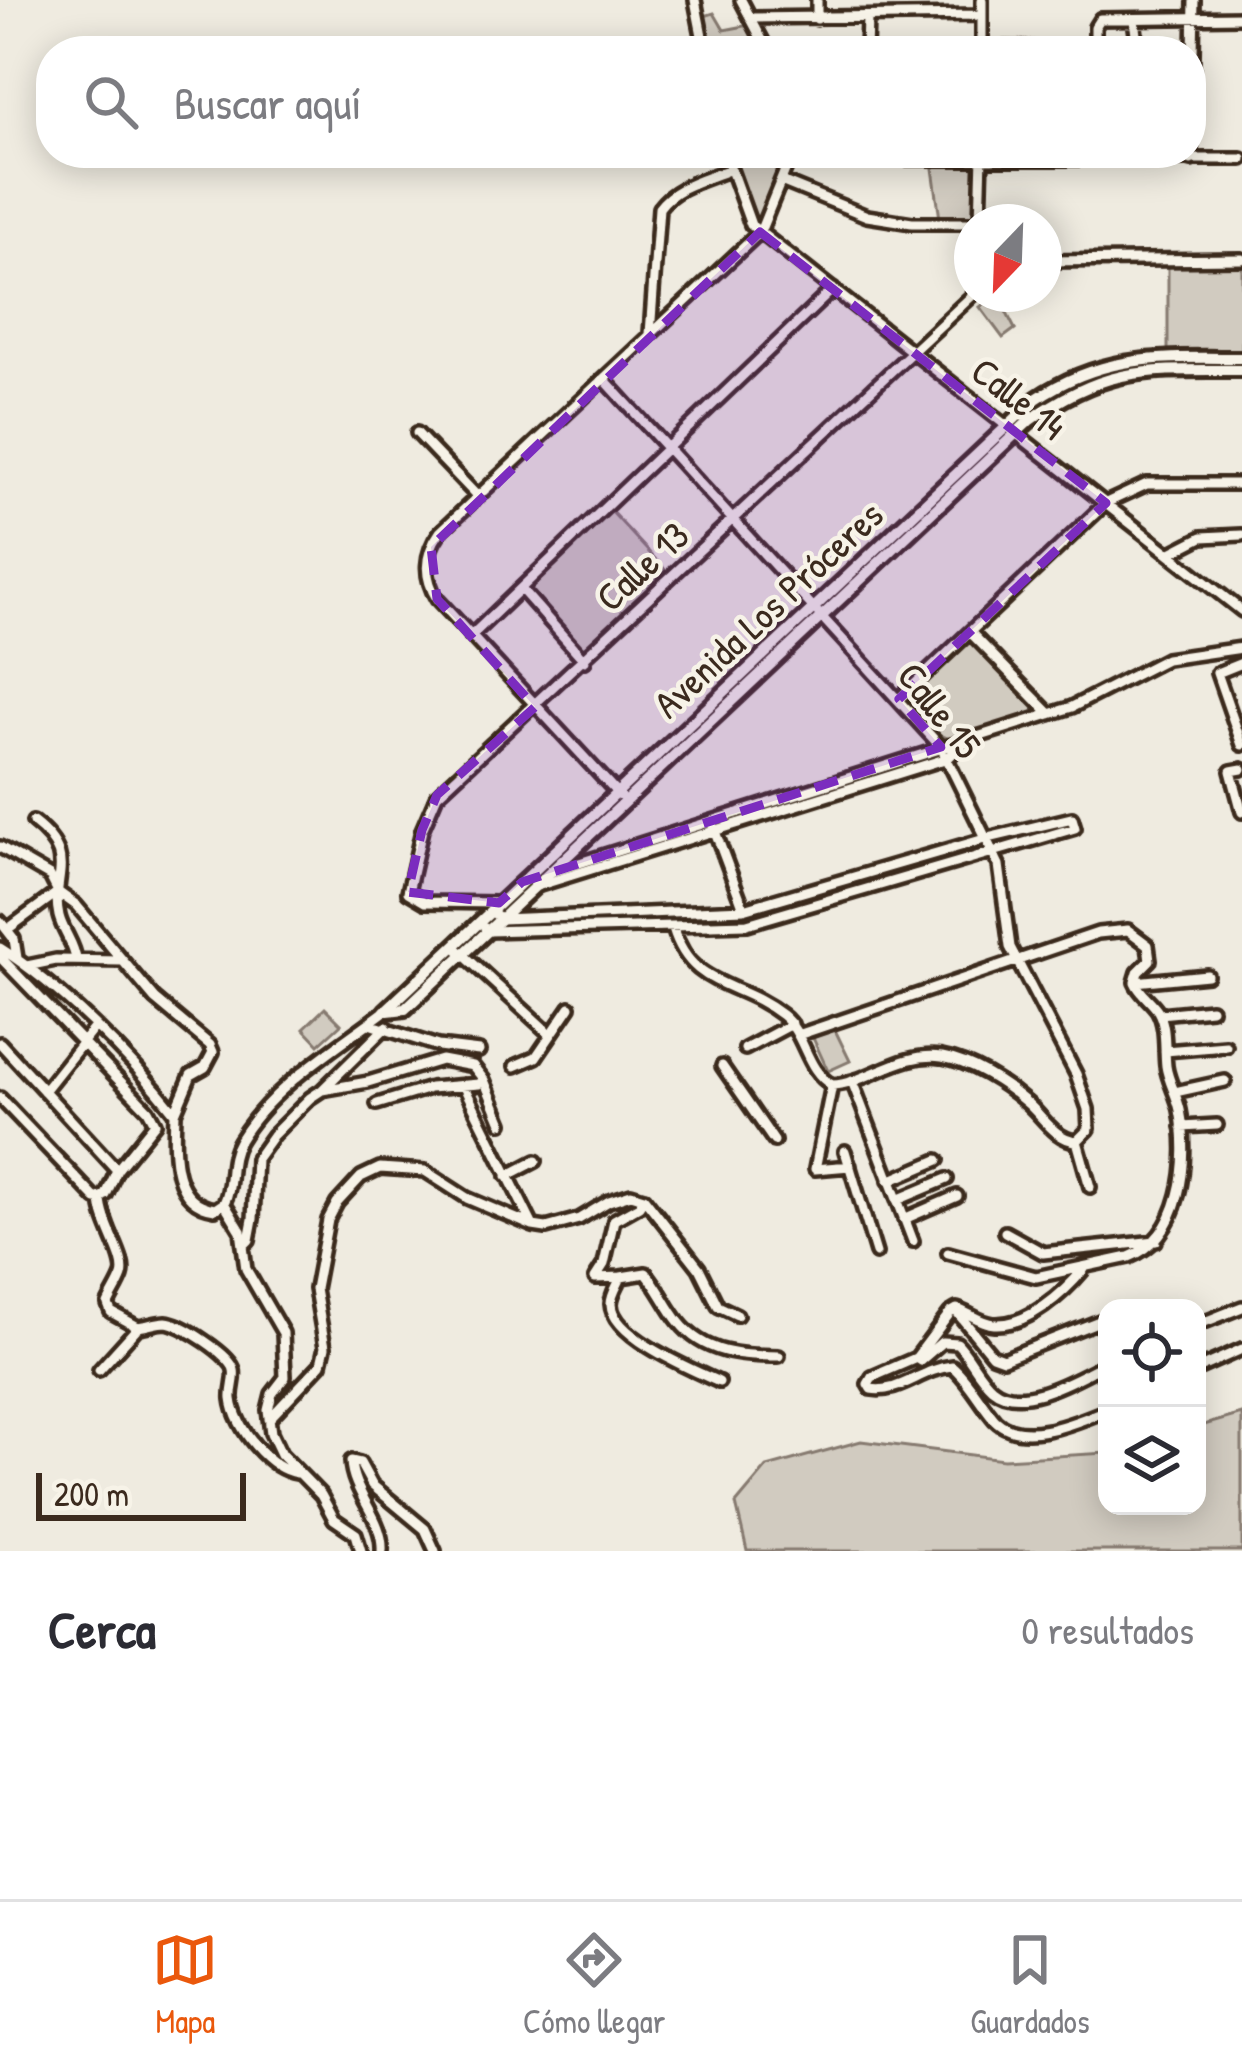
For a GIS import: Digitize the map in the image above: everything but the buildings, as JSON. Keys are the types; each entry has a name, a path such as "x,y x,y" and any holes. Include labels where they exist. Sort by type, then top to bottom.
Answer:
{"main road":[{"name":"Avenida Los Próceres","path":"385,1011 405,1009 497,911 1058,386 1104,366 1147,358 1242,358"},
{"name":"Avenida Los Próceres","path":"1011,429 1060,399 1109,378 1163,369 1242,370"}],"street":[{"path":"695,0 702,36"},
{"path":"741,0 760,36"},
{"path":"818,0 818,19"},
{"path":"891,0 891,16"},
{"path":"982,0 982,36"},
{"path":"1194,0 1194,36"},
{"path":"750,18 982,15"},
{"path":"1096,36 1098,20 1242,17"},
{"path":"866,36 867,18"},
{"path":"1134,19 1136,36"},
{"path":"1206,160 1242,159"},
{"path":"621,797 430,589 427,566 435,540 760,232 786,168"},
{"path":"978,204 981,168"},
{"path":"650,334 659,208 664,200 728,170 745,215 760,232"},
{"path":"781,181 867,216 912,223 954,222"},
{"name":"Calle 14","path":"760,232 1242,611"},
{"path":"1062,260 1242,259"},
{"path":"471,636 833,289"},
{"name":"Calle 13","path":"422,901 408,892 422,830 437,795 955,312"},
{"name":"Calle 15","path":"604,379 948,758 1004,882 1008,937 1017,962 1087,1103 1089,1129 1074,1141"},
{"path":"417,433 478,497"},
{"path":"899,699 1106,503 1147,484 1242,484"},
{"path":"1171,553 1202,537 1242,535"},
{"path":"521,589 585,661"},
{"path":"970,632 1050,714"},
{"path":"547,868 714,826 940,747 1072,707 1166,659 1242,648"},
{"path":"1242,664 1216,673 1242,745"},
{"path":"532,881 948,758 962,744"},
{"path":"1237,770 1242,812"},
{"path":"33,822 51,838 59,854 58,913 75,955"},
{"path":"397,898 497,911 744,908 988,838 1074,823 751,923 673,928 484,926"},
{"path":"714,826 744,908"},
{"path":"0,847 50,876 58,892 76,905 155,998 210,1045 213,1052 205,1067 190,1076 176,1113 174,1159 182,1188 202,1208 215,1209 224,1203 241,1231 246,1269 283,1334 285,1377 272,1394 269,1419 281,1454 321,1495 334,1519 356,1534 361,1551"},
{"path":"58,892 4,925 4,956 154,1116 155,1123 117,1170 101,1199 104,1227 123,1263 123,1275 108,1304 111,1312 138,1327"},
{"path":"75,955 95,928"},
{"path":"673,928 690,965 766,1005 795,1030 818,1073 832,1085"},
{"path":"745,1049 1098,933 1128,930 1138,935 1150,960 1135,982"},
{"path":"459,950 551,1035"},
{"path":"28,966 75,955 123,961"},
{"path":"4,956 28,966 176,1113"},
{"path":"1135,982 1207,975"},
{"path":"948,1253 1036,1277 1129,1257 1156,1240 1177,1197 1183,1127 1167,1072 1160,1014 1135,982"},
{"path":"514,1066 536,1057 570,1007"},
{"path":"1160,1014 1211,1009"},
{"name":"Avenida Los Próceres","path":"224,1203 232,1155 255,1119 304,1072 385,1011"},
{"path":"369,1024 438,1046 479,1051"},
{"path":"243,1246 253,1219 256,1159 273,1135 386,1027"},
{"path":"44,1091 94,1028"},
{"path":"0,1043 117,1170"},
{"path":"1165,1051 1226,1046"},
{"path":"832,1085 912,1059 942,1057 1010,1089 1074,1141 1090,1187"},
{"path":"0,1068 13,1058"},
{"path":"322,1090 441,1060 473,1066 502,1123"},
{"path":"105,1064 137,1070"},
{"path":"722,1066 774,1141"},
{"path":"376,1104 430,1088 484,1080"},
{"path":"852,1081 914,1241"},
{"path":"1175,1092 1225,1081"},
{"path":"463,1085 533,1226"},
{"path":"832,1085 814,1169 850,1166"},
{"path":"0,1098 87,1192 101,1199"},
{"path":"1183,1127 1216,1125"},
{"path":"845,1151 876,1253"},
{"path":"889,1181 938,1160"},
{"path":"507,1176 536,1161"},
{"path":"269,1419 320,1364 325,1347 315,1289 328,1220 361,1177 380,1168 425,1171 467,1198 533,1226 562,1225 631,1194 644,1198 699,1268 718,1306 737,1315"},
{"path":"896,1200 947,1179"},
{"path":"904,1219 957,1196"},
{"path":"644,1198 614,1220 604,1264 594,1277 646,1273 682,1326 713,1348 734,1355 779,1356"},
{"path":"1005,1232 1043,1253 1156,1240"},
{"path":"955,1310 993,1324 1009,1322 1044,1307 1087,1266"},
{"path":"621,1277 611,1304 614,1318 640,1341 719,1382"},
{"path":"1206,1321 1242,1307"},
{"path":"955,1310 992,1355 1003,1359 1098,1322"},
{"path":"955,1310 916,1358 872,1377 871,1389 886,1391 924,1371 952,1366 994,1419 1012,1431 1057,1428 1098,1413"},
{"path":"98,1370 138,1327 159,1322 180,1326 227,1359 235,1373 232,1405 248,1435 273,1463 297,1474"},
{"path":"916,1358 920,1361 942,1342 957,1343 998,1393 1020,1396 1056,1387 1098,1367"},
{"path":"1206,1366 1242,1349"},
{"path":"382,1551 383,1538 363,1501 351,1462 360,1462 372,1485 425,1529 435,1551"}],"highlighted area":[{"path":"760,232 1106,503 899,699 941,747 522,882 499,903 408,892 422,830 437,795 535,707 437,599 431,547"}],"shaded area":[{"path":"714,13 724,30 750,25 756,36 705,36 701,17"},
{"path":"734,168 781,168 758,222 751,217"},
{"path":"933,168 976,168 976,204 954,204 954,219 940,219"},
{"path":"1168,262 1242,264 1242,355 1168,354"},
{"path":"984,312 1006,312 1015,329 1003,338"},
{"path":"609,509 671,576 586,657 526,589"},
{"path":"970,635 1042,711 953,740 931,729 903,700"},
{"path":"986,842 988,848 756,920 753,913"},
{"path":"742,915 745,922 500,932 505,923"},
{"path":"325,1008 341,1024 319,1044 304,1028"},
{"path":"834,1028 850,1061 828,1071 813,1038"},
{"path":"1242,1414 1242,1551 747,1551 736,1504 767,1467 861,1441 1003,1459 1098,1454 1098,1515 1206,1515 1206,1424"}]}
